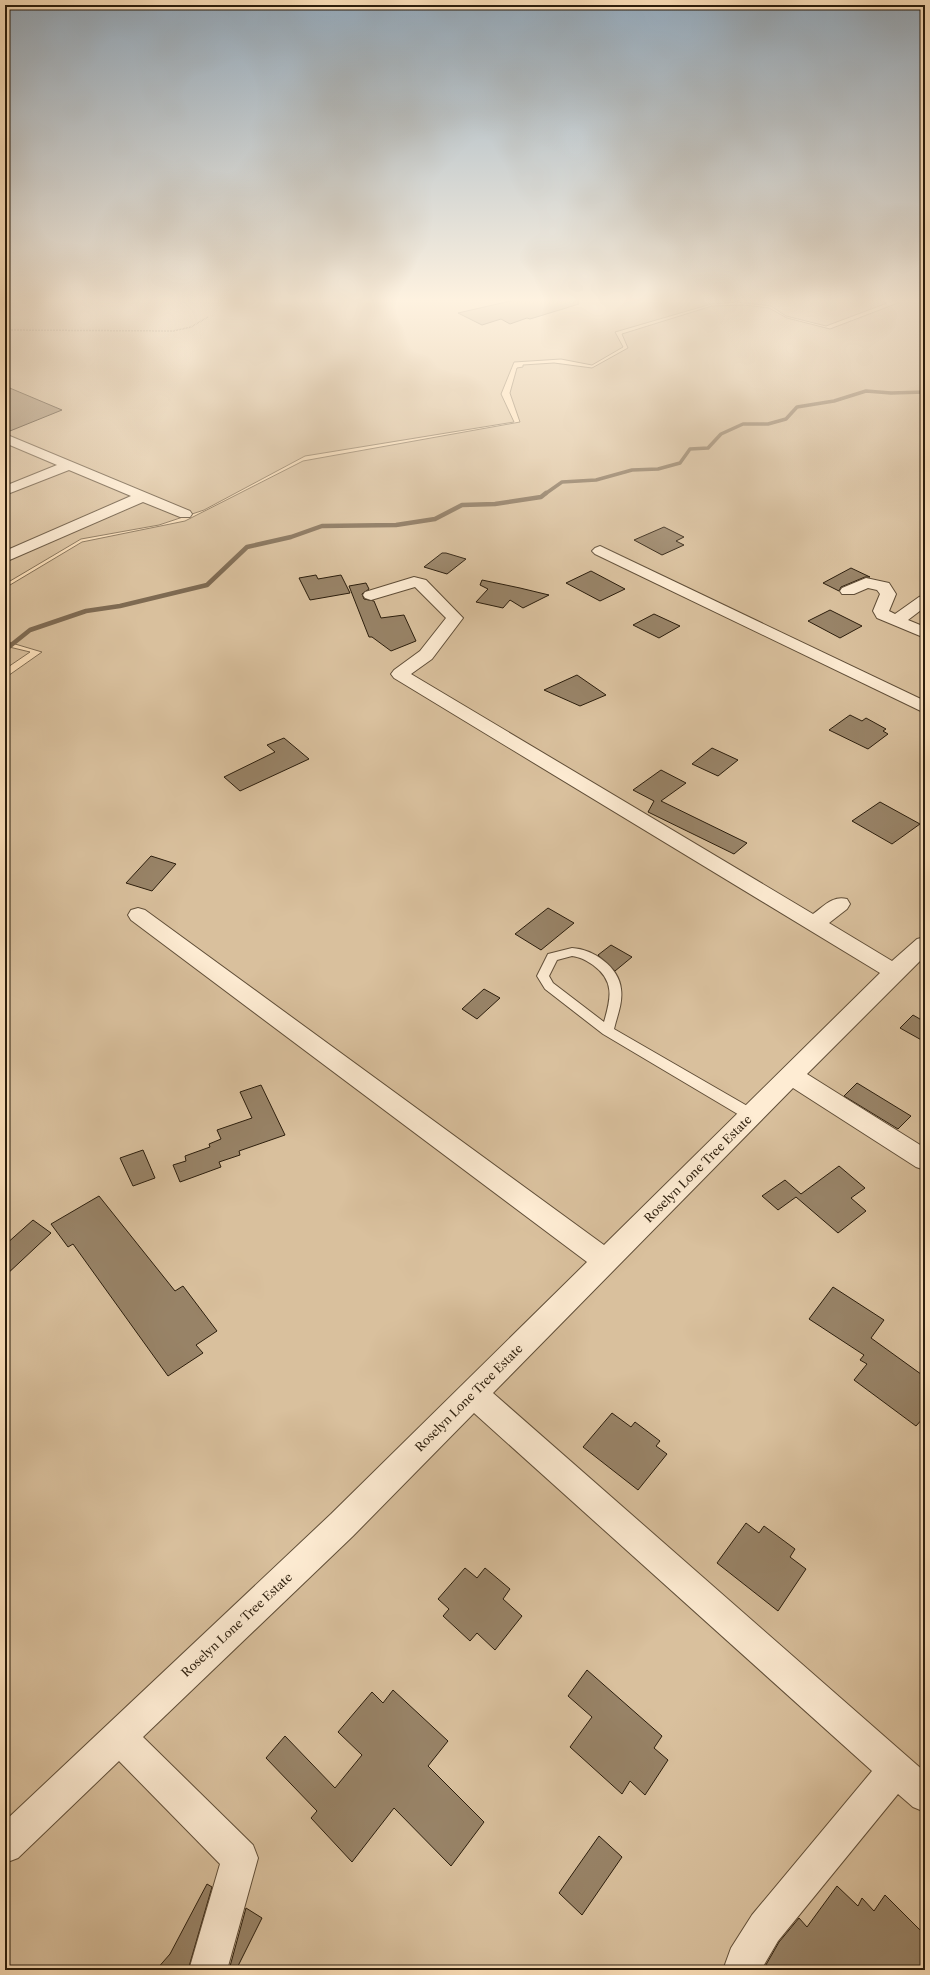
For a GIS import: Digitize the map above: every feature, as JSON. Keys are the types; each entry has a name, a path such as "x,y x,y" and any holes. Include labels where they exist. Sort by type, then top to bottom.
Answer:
{"street":[{"path":"5,438 67,466 185,514"},
{"path":"5,491 67,466"},
{"path":"5,557 142,497"},
{"path":"600,551 925,708"},
{"path":"371,595 414,582 420,584 455,618 426,656 400,674 894,972"},
{"path":"848,591 866,583 883,586 887,590 888,594 881,612 896,621 925,633"},
{"path":"896,621 925,600"},
{"path":"814,924 840,904"},
{"path":"138,915 606,1261"},
{"name":"Roselyn Lone Tree Estate","path":"5,1845 342,1525 894,972 925,944"},
{"path":"791,1075 925,1160"},
{"path":"473,1394 925,1795"},
{"path":"119,1737 240,1858 208,1970"},
{"path":"742,1970 744,1961 765,1928 896,1769"}],"lane":[{"path":"607,1031 615,997 614,982 607,971 593,960 580,953 565,953 552,957 543,976 549,986 607,1031 751,1115"}],"shaded area":[{"path":"5,392 502,392 501,394 514,422 305,456 204,510 159,525 81,539 5,584"},
{"path":"925,392 925,1970 5,1970 5,678 42,652 5,641 5,588 82,542 185,521 303,461 520,422 510,393"},
{"path":"5,646 30,652 5,669"}],"building":[{"path":"5,392 20,392 62,410 5,433"},
{"path":"664,527 684,537 676,541 684,545 662,555 634,540"},
{"path":"442,553 466,559 447,574 424,567"},
{"path":"851,568 870,577 865,577 841,587 839,591 823,583"},
{"path":"591,571 625,589 600,601 566,583"},
{"path":"316,575 318,579 341,575 350,593 310,600 299,578"},
{"path":"482,580 549,595 523,608 510,600 503,608 476,602 488,589 480,585"},
{"path":"366,583 369,589 362,594 364,599 374,601 381,618 404,615 416,641 391,651 372,637 369,637 349,586"},
{"path":"830,610 862,626 840,638 808,621"},
{"path":"654,614 680,626 659,638 633,625"},
{"path":"577,675 606,695 580,706 544,690"},
{"path":"850,715 862,721 866,718 886,729 883,731 888,734 868,749 829,730"},
{"path":"284,738 309,759 240,791 224,777 275,752 267,745"},
{"path":"712,748 738,760 718,776 692,764"},
{"path":"661,770 686,783 661,801 747,843 734,854 648,812 654,801 633,790"},
{"path":"880,802 920,824 892,844 852,821"},
{"path":"151,856 176,864 152,891 126,883"},
{"path":"548,908 574,923 541,950 515,934"},
{"path":"611,945 632,957 615,971 598,955"},
{"path":"484,989 500,998 477,1019 462,1009"},
{"path":"913,1015 925,1022 925,1042 900,1028"},
{"path":"857,1083 911,1116 898,1129 844,1096"},
{"path":"261,1085 285,1135 239,1151 240,1155 219,1162 221,1167 180,1182 173,1165 186,1161 185,1156 210,1147 209,1144 221,1139 217,1130 252,1118 240,1092"},
{"path":"143,1150 155,1178 133,1186 120,1158"},
{"path":"839,1166 865,1188 851,1198 866,1211 838,1233 796,1197 778,1210 762,1196 785,1180 801,1194"},
{"path":"99,1196 175,1291 183,1286 217,1331 196,1345 203,1353 168,1376 73,1244 68,1247 51,1224"},
{"path":"33,1220 51,1233 5,1276 5,1245"},
{"path":"833,1287 884,1320 871,1338 925,1377 925,1416 916,1426 854,1380 867,1364 860,1360 864,1355 809,1319"},
{"path":"612,1413 631,1427 635,1422 660,1441 656,1446 667,1454 638,1490 583,1447"},
{"path":"746,1523 759,1533 764,1526 795,1549 790,1557 806,1569 778,1611 717,1563"},
{"path":"465,1568 477,1578 485,1568 510,1589 503,1599 522,1616 495,1650 477,1633 470,1641 443,1616 449,1609 438,1599"},
{"path":"587,1670 662,1736 654,1748 668,1760 645,1795 630,1781 622,1794 570,1747 592,1717 568,1696"},
{"path":"393,1690 448,1741 428,1766 484,1822 451,1866 394,1808 352,1862 311,1818 317,1811 266,1758 285,1736 335,1788 362,1755 338,1732 372,1692 383,1703"},
{"path":"599,1836 622,1857 582,1915 559,1893"},
{"path":"207,1884 212,1887 188,1970 156,1970 170,1954"},
{"path":"837,1886 858,1906 862,1898 874,1911 885,1895 925,1935 925,1970 763,1970 779,1942 799,1918 807,1927"},
{"path":"246,1908 262,1918 236,1970 229,1970"}],"waterway":[{"path":"545,494 562,482 596,480 632,470 658,469 680,463 690,449 708,448 721,434 743,424 768,424 786,419 797,407 834,401 862,392"},
{"path":"881,392 919,392"},
{"path":"5,650 30,630 86,611 120,606 207,585 247,547 291,537 322,526 396,525 435,519 462,505 495,504 541,497 546,493"}]}
